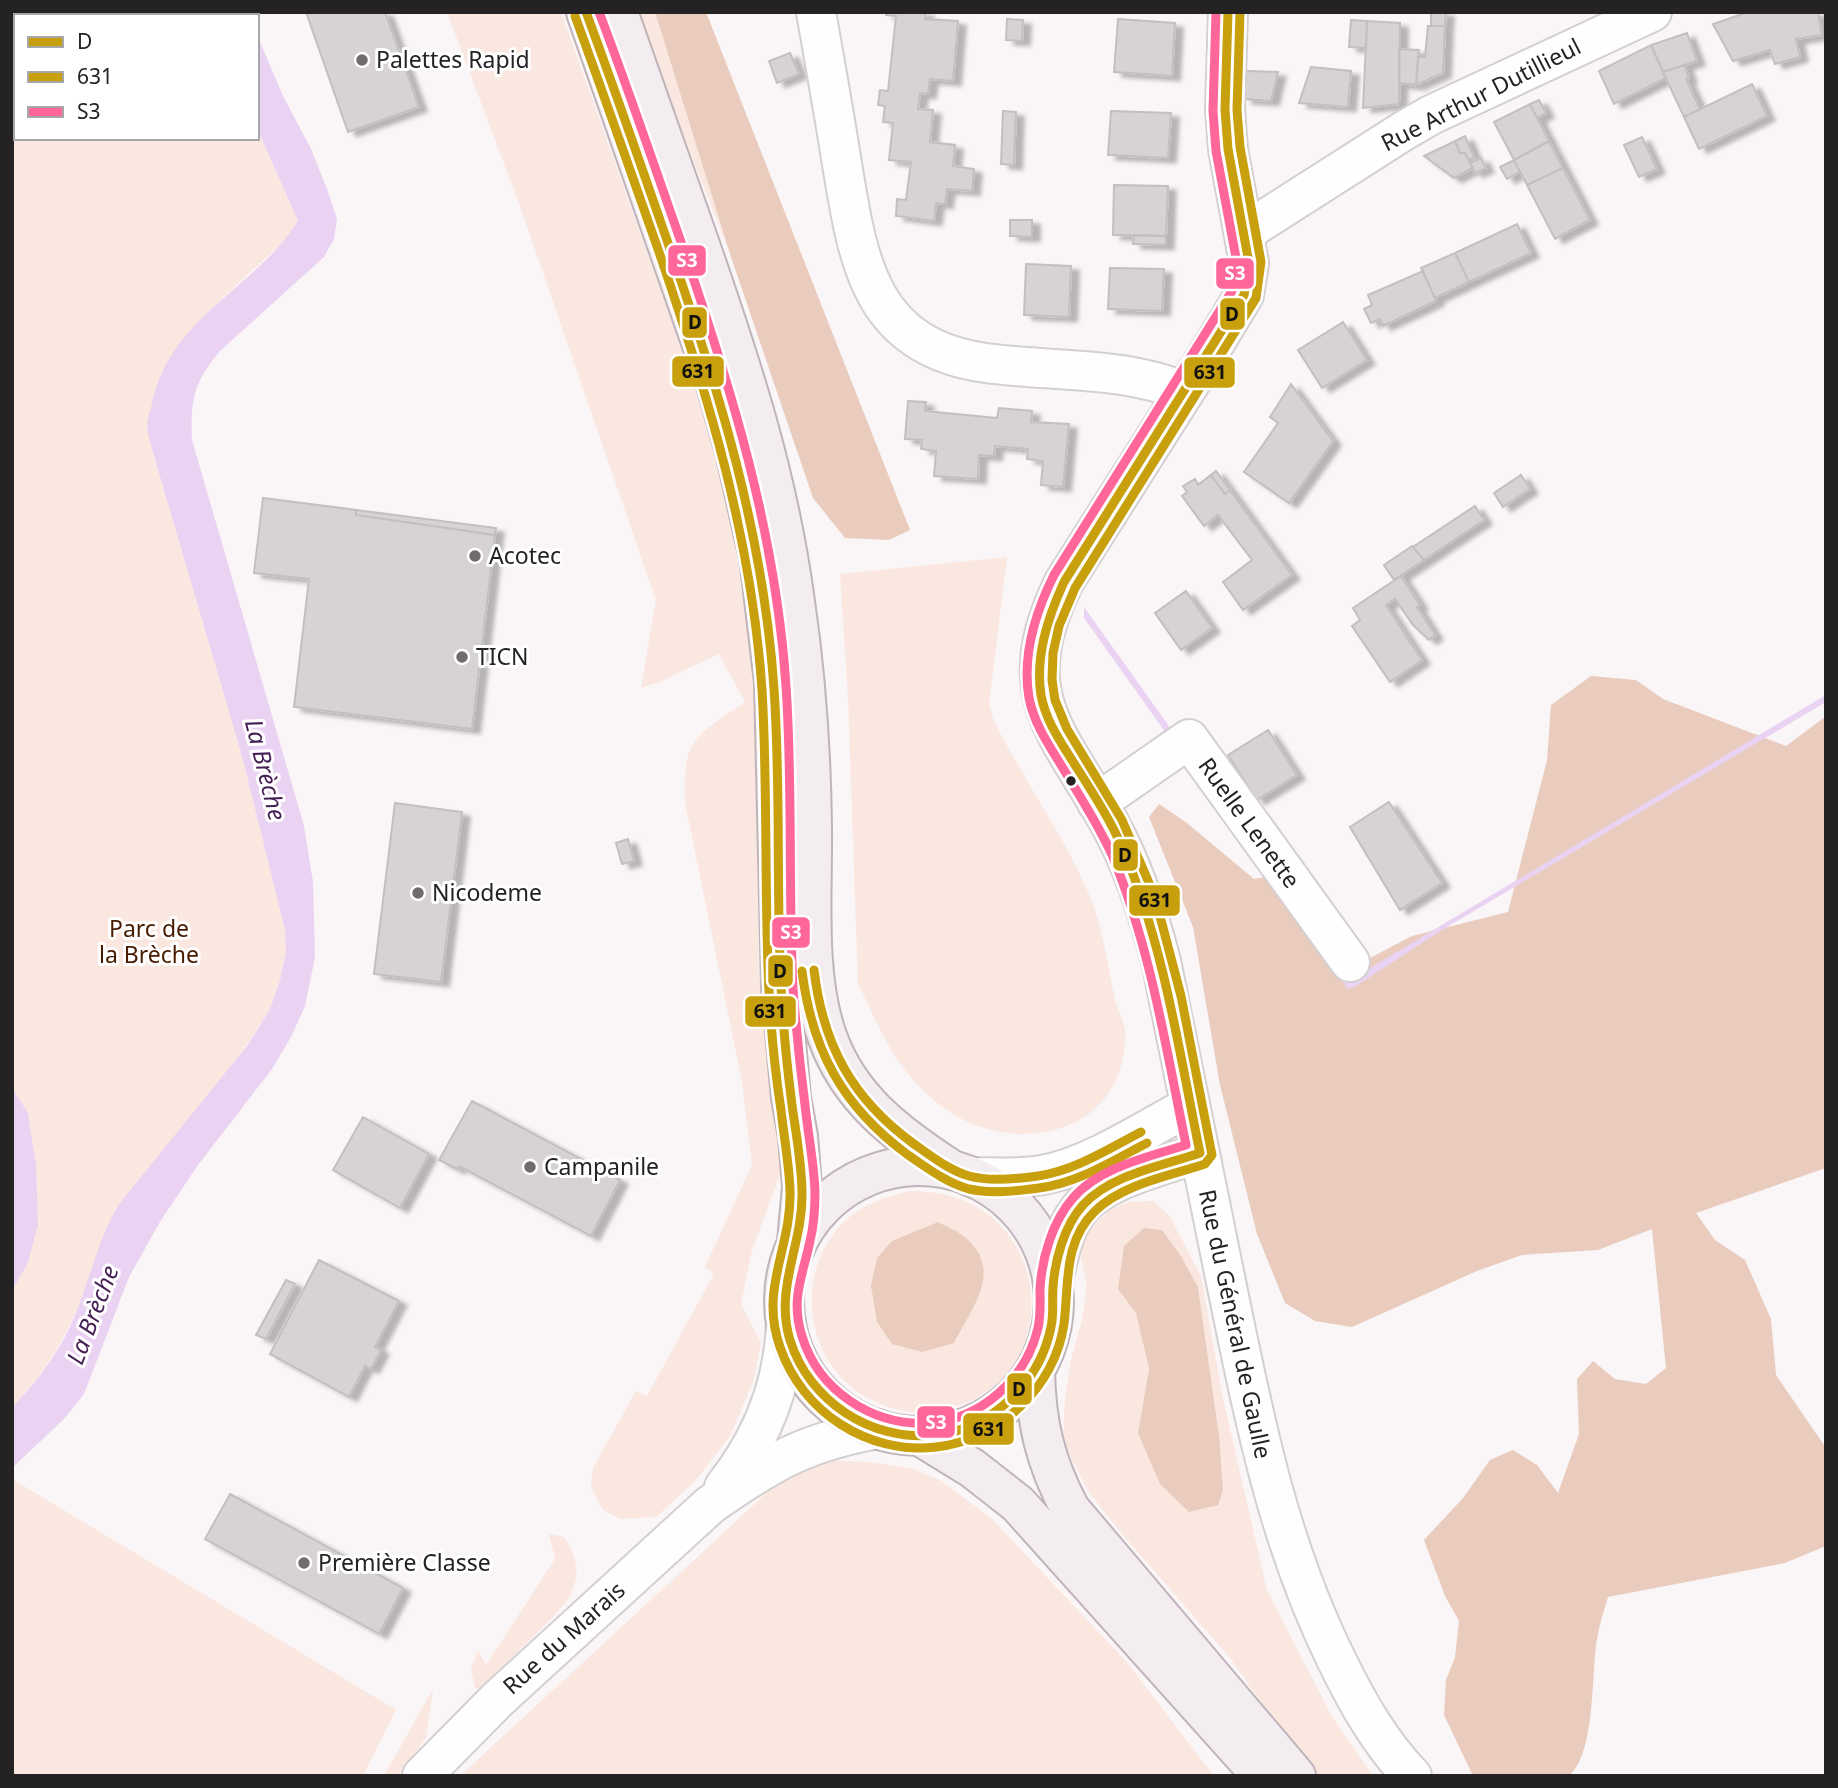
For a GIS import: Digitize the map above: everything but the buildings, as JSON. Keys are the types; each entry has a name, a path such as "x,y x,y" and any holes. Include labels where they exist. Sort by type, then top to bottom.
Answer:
{"main road":[{"path":"586,12 716,385 736,451 759,558 774,682 781,987 802,1187 797,1242 787,1273 786,1322 794,1351 816,1388 851,1417 878,1429 920,1436 951,1432 979,1422 1016,1395 1035,1370 1051,1328 1053,1282 1045,1252 1021,1213 998,1192 961,1173 887,1124 857,1093 836,1058 821,1018 816,998 813,951 811,780 805,689 796,606 779,502 745,376 618,12"},
{"path":"797,1242 831,1199 862,1178 897,1167 915,1166 961,1173"},
{"path":"1035,1370 1036,1404 1042,1442 1050,1467 1070,1509 1296,1776"},
{"path":"920,1436 972,1468 1018,1504 1262,1776"}],"street":[{"path":"816,12 855,240 874,290 896,322 907,333 943,353 962,358 992,364 1149,379 1184,392"},
{"name":"Rue du Général de Gaulle","path":"1228,12 1225,110 1228,149 1250,263 1244,295 1064,582 1049,617 1040,659 1041,698 1053,730 1123,848 1152,928 1255,1425 1292,1557 1316,1618 1359,1705 1412,1776"},
{"name":"Rue Arthur Dutillieul","path":"1245,232 1413,125 1652,12"},
{"name":"Ruelle Lenette","path":"1097,803 1188,739 1350,962"},
{"path":"961,1173 1023,1177 1057,1172 1087,1160 1190,1105"},
{"path":"1053,1282 1066,1235 1078,1211 1088,1201 1114,1184 1200,1153"},
{"name":"Rue du Marais","path":"710,1505 738,1470 766,1420 785,1352 786,1322"},
{"name":"Rue du Marais","path":"422,1776 497,1700 710,1505 748,1478 794,1452 841,1436 878,1429"}],"green space":[{"name":"Parc de la Brèche","path":"12,12 210,12 14,14 14,140 259,140 259,133 298,221 289,236 213,307 147,426 242,756 285,930 286,951 270,1009 80,1302 51,1358 12,1407"},
{"path":"447,12 561,12 689,370 716,460 733,532 756,694 759,976 781,1172 752,1250 741,1304 761,1343 753,1382 730,1436 695,1481 656,1517 620,1519 603,1510 591,1488 593,1468 636,1391 647,1396 714,1274 705,1267 752,1165 742,1082 685,803 688,754 695,741 745,702 719,654 641,688 656,600 520,206"},
{"path":"635,12 655,12 729,251"},
{"path":"1007,557 989,704 1004,741 1066,848 1093,904 1125,1034 1122,1062 1111,1089 1094,1109 1073,1123 1048,1132 1021,1134 994,1131 968,1122 928,1095 902,1067 892,1051 858,983 848,697 840,574"},
{"path":"911,1191 961,1199 997,1222 1021,1255 1031,1294 1028,1333 1010,1368 979,1396 926,1412 909,1412 884,1405 868,1398 846,1382 830,1363 819,1340 813,1316 812,1290 817,1265 828,1242 845,1221 867,1205"},
{"path":"1153,1201 1169,1215 1201,1276 1222,1394 1267,1590 1332,1717 1373,1776 1314,1776 1230,1658 1088,1491 1063,1441 1065,1398 1087,1285 1080,1254 1089,1230 1110,1210 1128,1202","holes":["1162,1230 1181,1256 1198,1287 1219,1436 1161,1484 1138,1433 1149,1369 1136,1313"]},
{"path":"826,1460 910,1468 940,1480 992,1519 1125,1660 1214,1776 460,1776 783,1478"},
{"path":"12,1479 396,1710 363,1776 12,1776"},
{"path":"549,1534 564,1537 573,1553 576,1568 571,1594 543,1628 480,1689 475,1688 471,1669 478,1651 486,1665 555,1559"},
{"path":"433,1689 426,1738 398,1776 384,1776"}],"shaded area":[{"path":"655,12 706,12 910,530 889,540 845,538 813,498 729,251"},
{"path":"1591,676 1636,680 1663,699 1786,746 1826,716 1826,1168 1696,1213 1715,1240 1745,1260 1771,1319 1776,1375 1826,1448 1826,1546 1785,1563 1608,1597 1597,1639 1588,1731 1578,1765 1569,1776 1473,1776 1444,1715 1446,1680 1455,1657 1459,1621 1445,1596 1424,1540 1463,1498 1490,1460 1513,1450 1537,1465 1558,1493 1579,1434 1577,1379 1593,1361 1615,1379 1646,1384 1666,1368 1652,1229 1598,1250 1522,1255 1477,1271 1352,1327 1315,1321 1285,1303 1257,1234 1220,1085 1193,927 1149,817 1159,804 1187,823 1254,879 1294,871 1341,933 1370,958 1412,936 1508,912 1547,760 1551,705"},
{"path":"938,1222 964,1236 978,1251 983,1264 983,1277 976,1303 954,1343 922,1352 892,1344 877,1322 871,1286 877,1258 892,1241"},
{"path":"1144,1228 1162,1230 1181,1256 1198,1287 1219,1436 1223,1490 1218,1505 1189,1512 1160,1484 1138,1433 1149,1369 1136,1313 1118,1289 1124,1246"}],"water":[{"name":"La Brèche","path":"259,40 327,189 337,219 334,239 324,257 211,362 199,382 193,402 192,440 304,826 313,882 315,957 305,1006 291,1037 272,1069 198,1165 161,1220 129,1277 84,1394 64,1419 12,1468 12,1407 44,1370 69,1329 102,1239 119,1204 247,1046 270,1009 280,980 286,951 285,930 242,756 147,426 163,370 178,345 197,323 281,244 298,221 259,133"},
{"path":"1084,607 1350,980 1826,695 1826,702 1442,930 1353,988 1347,988 1300,926 1084,618"},
{"path":"12,1088 28,1113 36,1165 38,1224 28,1263 12,1290"}],"transit line":[{"name":"D","path":"586,12 649,188 722,409 750,520 769,632 776,726 783,1016 802,1183 801,1213 785,1303 790,1340 799,1362 827,1399 866,1424 888,1432 935,1435 976,1423 994,1413 1010,1399 1036,1366 1051,1327 1058,1255 1076,1213 1095,1194 1123,1178 1200,1153"},
{"name":"S3","path":"599,12 681,242 734,406 762,517 781,629 788,724 793,989 815,1192 812,1229 797,1299 802,1336 821,1373 850,1401 887,1418 928,1423 966,1414 983,1405 1012,1380 1023,1364 1038,1328 1041,1277 1049,1241 1059,1218 1073,1198 1084,1187 1111,1171 1186,1145 1148,963 1138,928 1102,833 1038,725 1029,698 1027,666 1036,620 1054,575 1232,291 1237,263 1216,151 1213,111 1216,12"},
{"name":"D","path":"1200,1153 1169,999 1137,886 1111,825 1049,720 1041,695 1040,666 1048,623 1064,582 1244,295 1249,263 1228,149 1225,110 1228,12"},
{"name":"631","path":"575,16 659,252 694,360 725,468 749,578 762,690 770,1006 790,1190 786,1231 774,1287 774,1326 790,1370 804,1391 821,1409 863,1436 886,1444 911,1448 936,1447 981,1434 1002,1422 1020,1406 1036,1389 1049,1369 1058,1347 1064,1324 1072,1250 1085,1223 1095,1211 1119,1194 1147,1182 1205,1164 1212,1155 1181,996 1149,883 1122,820 1067,729 1055,700 1052,680 1053,653 1059,626 1075,588 1256,298 1261,262 1240,147 1237,110 1240,12"},
{"name":"D","path":"814,970 818,997 833,1046 857,1089 892,1127 954,1170 986,1179 1038,1176 1079,1164 1141,1132"},
{"name":"631","path":"802,971 807,1000 823,1052 849,1097 885,1137 922,1165 953,1183 977,1191 995,1192 1053,1185 1094,1170 1147,1143"}],"place":[{"name":"Palettes Rapid","path":"362,60"},
{"name":"Acotec","path":"475,556"},
{"name":"TICN","path":"462,657"},
{"name":"Nicodeme","path":"418,893"},
{"name":"Campanile","path":"530,1167"},
{"name":"Première Classe","path":"304,1563"}]}
